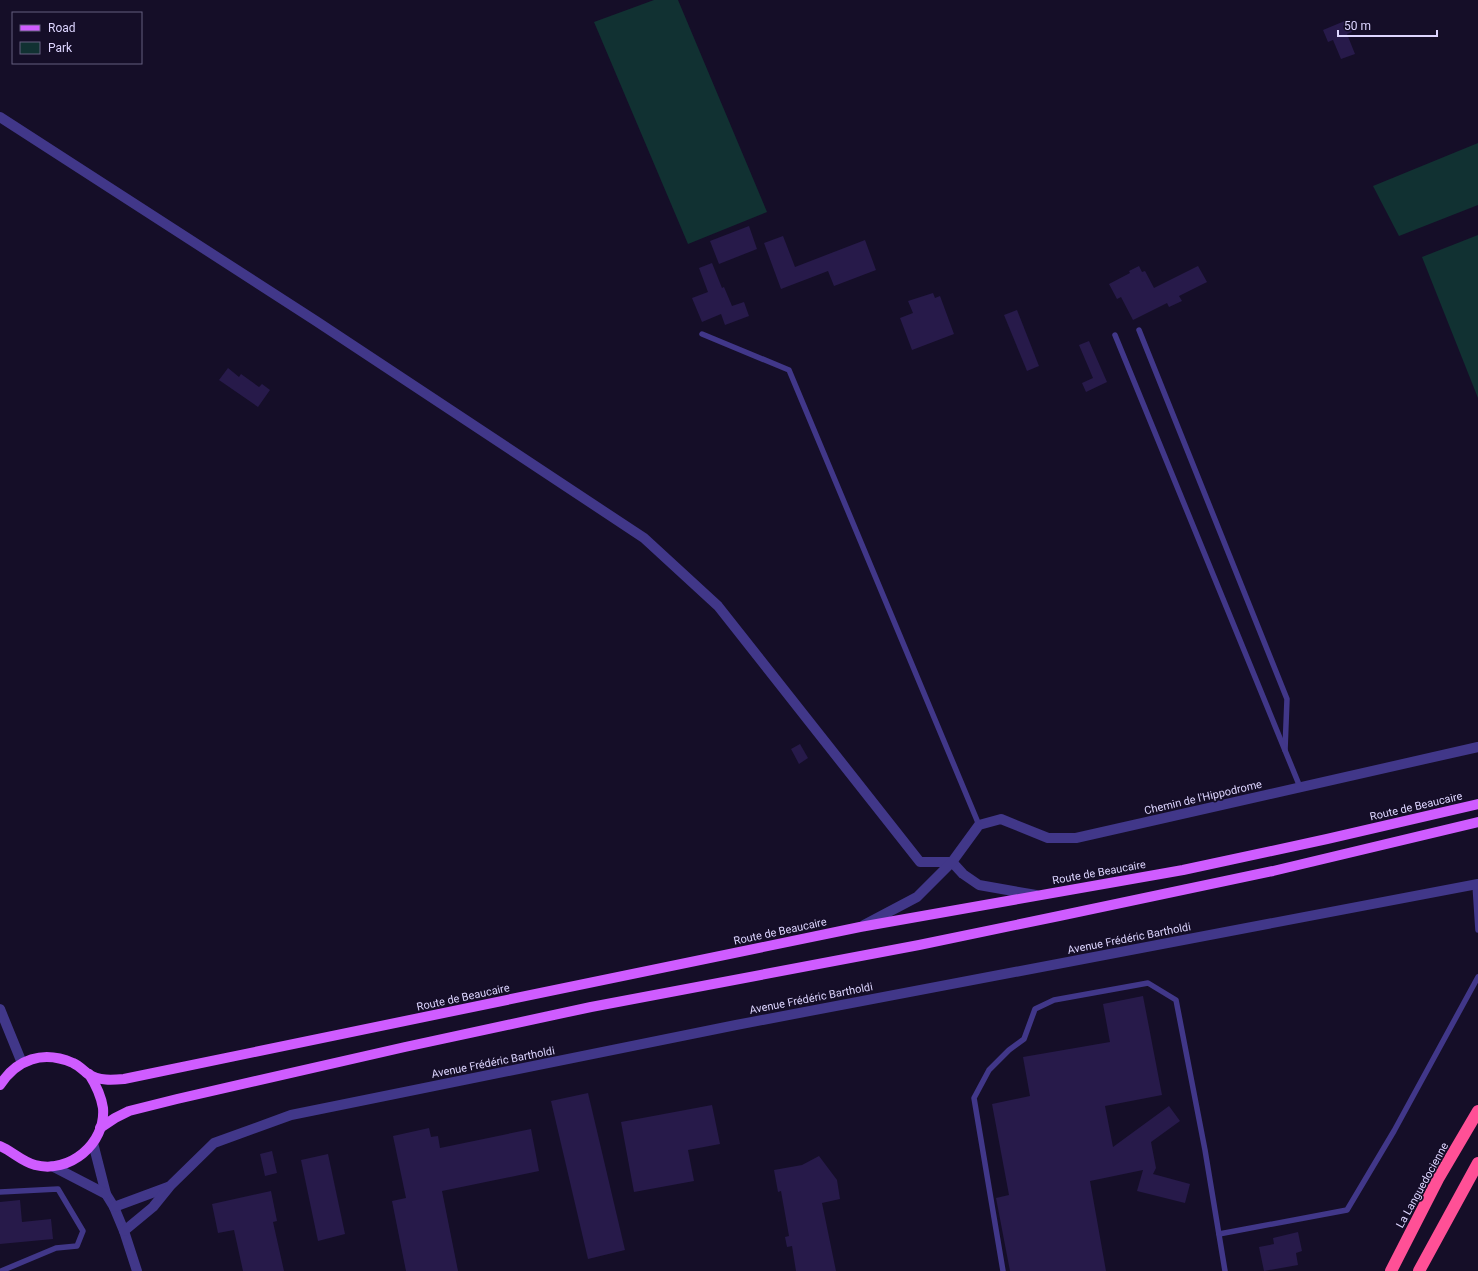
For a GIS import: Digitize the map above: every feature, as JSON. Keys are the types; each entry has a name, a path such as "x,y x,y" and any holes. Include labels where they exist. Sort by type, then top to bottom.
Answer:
{"highway":[{"name":"La Languedocienne","path":"1391,1271 1438,1179 1478,1112"},
{"path":"1419,1271 1478,1164"}],"main road":[{"name":"Route de Beaucaire","path":"0,1085 8,1074 22,1063 39,1057 57,1057 74,1063 89,1074 103,1080 116,1080 860,927 1183,870 1478,804"},
{"path":"100,1128 129,1111 177,1098 405,1047 591,1007 919,945 1074,913 1273,871 1478,822"},
{"name":"Route de Beaucaire","path":"0,1138 4,1147 20,1159 36,1165 52,1166 68,1163 82,1155 93,1143 100,1128 103,1109 99,1090 89,1074"}],"street":[{"path":"0,117 323,325 644,538 718,606 920,862 952,862 963,874 979,885 1038,896"},
{"name":"Chemin de l'Hippodrome","path":"979,825 1001,819 1048,838 1076,838 1478,747"},
{"path":"860,927 917,897 952,862 979,825"},
{"name":"Avenue Frédéric Bartholdi","path":"124,1230 153,1207 170,1186 214,1143 291,1115 736,1025 1476,884"},
{"path":"0,1009 22,1063"},
{"path":"93,1143 106,1194 114,1207 124,1230 137,1271"},
{"path":"52,1166 106,1194"},
{"name":"Avenue Frédéric Bartholdi","path":"114,1207 170,1186"}],"lane":[{"path":"1139,330 1287,699 1285,752"},
{"path":"702,334 789,370 979,825"},
{"path":"1115,335 1300,788"},
{"path":"1476,884 1478,930"},
{"path":"1219,1234 1348,1210 1394,1131 1478,977"},
{"path":"1002,1271 974,1098 989,1070 1009,1050 1024,1038 1035,1009 1054,1000 1148,983 1176,1000 1205,1150 1226,1271"},
{"path":"0,1192 58,1189 83,1231 77,1246 56,1248 1,1271"}],"green space":[{"path":"654,0 678,0 767,212 688,244 594,22"},
{"path":"1478,143 1478,205 1399,236 1373,186"},
{"path":"1478,235 1478,398 1422,257"}],"building":[{"path":"1347,20 1352,32 1347,34 1355,54 1341,59 1333,40 1328,42 1323,30"},
{"path":"749,226 757,249 719,264 710,241"},
{"path":"783,236 795,267 865,240 876,270 834,286 828,271 781,289 764,243"},
{"path":"712,263 722,288 724,287 732,306 744,302 749,316 725,325 721,314 702,322 692,298 708,292 699,268"},
{"path":"1139,266 1142,272 1145,271 1154,288 1198,266 1207,282 1179,296 1182,301 1169,307 1167,303 1133,320 1121,297 1117,299 1109,284 1130,273 1129,271"},
{"path":"933,293 935,298 940,296 954,334 912,350 900,318 913,313 908,301"},
{"path":"1017,310 1039,366 1027,371 1004,315"},
{"path":"1089,341 1107,382 1086,392 1082,383 1093,378 1079,345"},
{"path":"228,368 239,377 241,374 259,387 262,384 270,390 258,407 219,380"},
{"path":"800,744 808,758 799,764 791,749"},
{"path":"1143,996 1162,1095 1105,1106 1113,1147 1169,1106 1180,1121 1151,1142 1156,1168 1153,1174 1190,1184 1185,1203 1137,1191 1143,1170 1090,1181 1106,1271 1010,1271 996,1198 1009,1195 992,1104 1030,1096 1023,1057 1110,1042 1103,1004"},
{"path":"588,1093 625,1250 588,1259 551,1101"},
{"path":"712,1105 720,1144 688,1150 694,1181 634,1192 621,1122"},
{"path":"429,1128 431,1137 438,1136 440,1148 531,1129 539,1171 442,1191 458,1271 406,1271 392,1201 406,1198 393,1136"},
{"path":"272,1151 277,1173 265,1176 260,1154"},
{"path":"328,1154 345,1234 318,1241 301,1160"},
{"path":"819,1156 837,1180 840,1199 822,1203 836,1271 796,1271 792,1246 787,1247 785,1237 789,1236 781,1191 778,1192 774,1170 802,1165"},
{"path":"271,1191 277,1221 273,1222 284,1271 243,1271 234,1230 218,1233 212,1204"},
{"path":"20,1200 22,1222 51,1219 53,1239 0,1244 0,1202"},
{"path":"1298,1232 1302,1251 1296,1253 1298,1265 1264,1271 1259,1247 1274,1244 1273,1238"}]}
